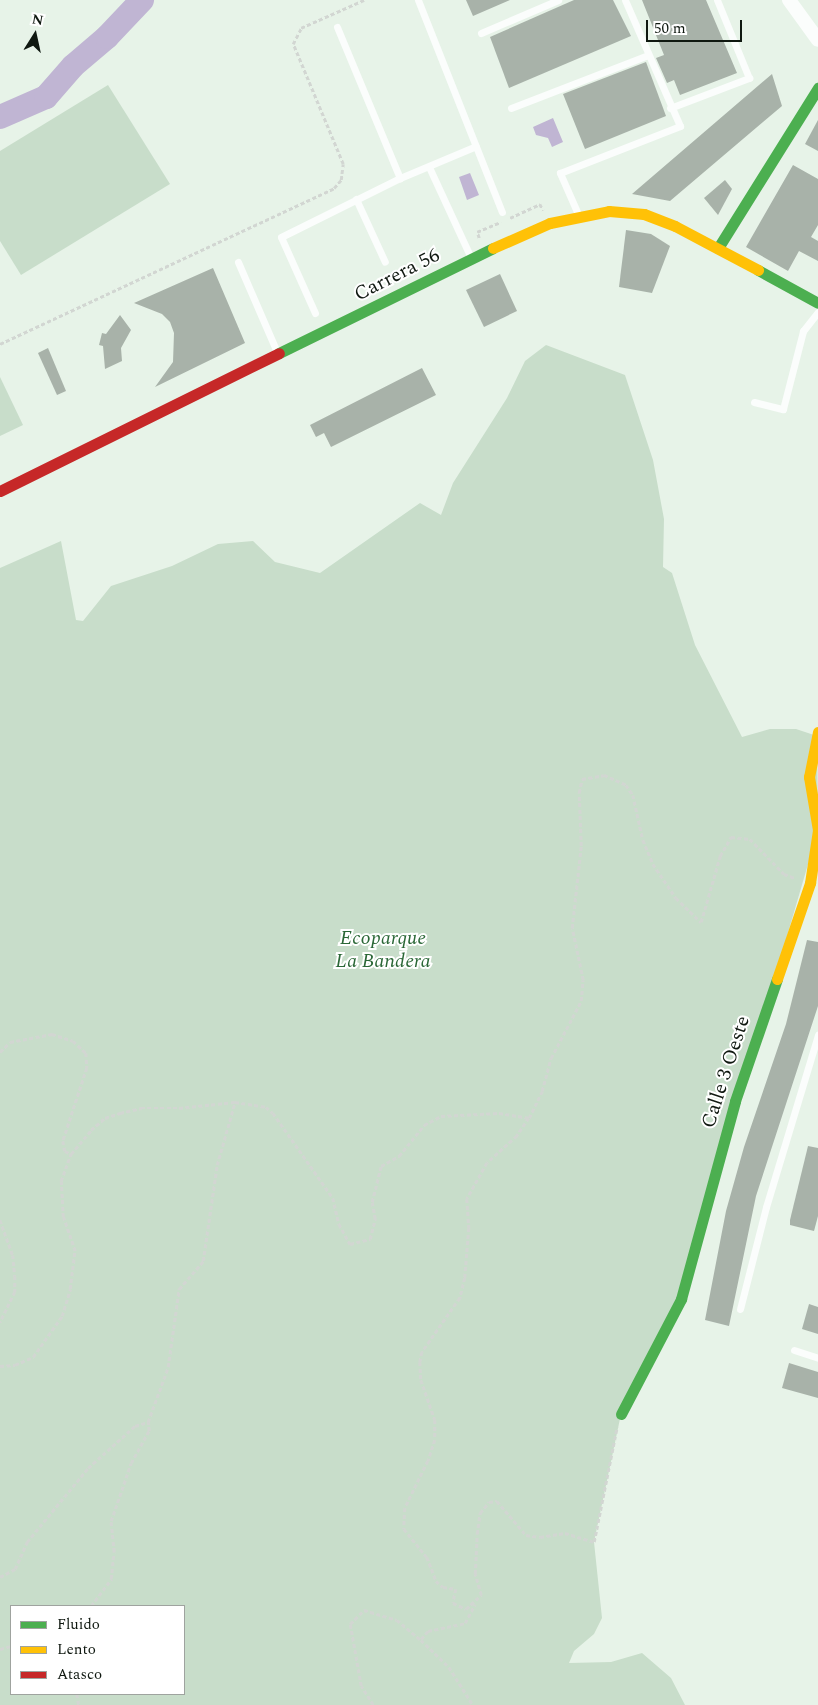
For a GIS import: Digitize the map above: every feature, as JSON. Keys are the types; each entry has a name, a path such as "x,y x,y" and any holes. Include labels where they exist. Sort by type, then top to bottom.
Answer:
{"street":[{"path":"789,0 818,40"},
{"path":"718,248 818,88"},
{"name":"Carrera 56","path":"0,491 471,258 550,223 579,215 608,211 644,214 718,248 818,303"},
{"name":"Calle 3 Oeste","path":"621,1414 681,1299 735,1101 810,883 818,830 808,777 818,732"}],"lane":[{"path":"418,0 502,212"},
{"path":"481,33 558,0"},
{"path":"579,215 560,173 680,126 670,108 625,0"},
{"path":"670,108 749,78 717,0"},
{"path":"336,27 400,178"},
{"path":"511,108 648,55"},
{"path":"315,313 281,237 400,178 429,168 476,146"},
{"path":"429,168 471,258"},
{"path":"356,199 385,262"},
{"path":"238,262 278,355"},
{"path":"754,402 783,409 803,331 818,312"},
{"path":"740,1309 766,1207 818,1035"},
{"path":"794,1350 818,1358"}],"path":[{"path":"0,344 334,188 341,180 343,164 294,44 301,28 364,0"},
{"path":"475,1604 466,1609 452,1603 456,1589 443,1587 436,1580 426,1557 404,1529 405,1508 428,1461 435,1440 435,1420 421,1380 420,1362 422,1352 460,1298 465,1278 470,1228 467,1199 487,1163 517,1136 529,1118 542,1091 551,1058 581,1001 583,980 572,928 581,846 579,793 582,779 604,775 626,785 633,795 643,840 653,864 676,898 701,922 720,856 731,837 750,839 784,874 810,883"},
{"path":"0,1052 10,1042 52,1034 73,1041 86,1053 87,1068 63,1141 64,1151 70,1154"},
{"path":"0,1366 15,1365 33,1357 62,1316 70,1289 75,1251 63,1217 61,1181 70,1154 91,1130 105,1118 141,1108 196,1107 235,1102 266,1107 273,1113 332,1198 339,1224 350,1244 370,1239 375,1219 372,1202 381,1166 399,1156 424,1125 441,1116 499,1113 529,1118"},
{"path":"92,1605 111,1579 114,1552 111,1521 132,1463 149,1432 148,1422 168,1366 179,1289 203,1261 217,1165 235,1102"},
{"path":"0,1220 13,1255 15,1276 15,1292 0,1322"},
{"path":"421,1640 428,1631 464,1623 481,1595 475,1574 480,1513 489,1502 497,1501 526,1535 540,1537 565,1533 594,1542 610,1454 621,1414"},
{"path":"0,1577 15,1569 27,1542 88,1468 135,1426 148,1422"},
{"path":"373,1705 361,1686 350,1624 364,1610 397,1620 421,1640 449,1667 473,1705"}],"green space":[{"path":"108,85 170,184 21,275 0,241 0,151"},
{"name":"Ecoparque La Bandera","path":"546,345 625,375 653,460 664,519 663,567 672,573 695,645 742,737 770,729 796,729 817,736 818,830 681,1299 621,1414 594,1542 602,1618 594,1634 574,1651 569,1663 611,1662 642,1653 671,1678 685,1705 0,1705 0,568 61,541 76,620 83,621 111,586 172,566 218,544 253,541 275,562 320,573 420,503 441,515 453,483 507,398 525,361"},
{"path":"0,377 23,425 0,436"}],"shaded area":[{"path":"553,118 563,142 552,147 548,138 536,135 533,127"},
{"path":"470,173 479,195 467,200 459,177"}],"building":[{"path":"466,0 510,0 473,16"},
{"path":"574,0 613,0 631,36 509,88 490,37"},
{"path":"642,0 706,0 737,73 680,95 674,80 667,83 656,58 664,55"},
{"path":"646,62 666,116 585,149 563,94"},
{"path":"772,74 782,106 670,201 632,194"},
{"path":"818,120 818,151 805,144"},
{"path":"793,165 818,179 818,225 811,237 818,241 818,261 799,251 788,271 746,247"},
{"path":"725,180 732,189 718,215 704,198"},
{"path":"626,230 651,234 670,246 652,293 619,287"},
{"path":"213,268 245,343 155,387 173,362 174,333 170,322 162,314 134,303"},
{"path":"500,274 517,311 484,327 466,290"},
{"path":"120,315 131,330 121,348 122,361 105,369 103,346 99,345 102,333 106,334"},
{"path":"48,348 66,391 57,395 38,353"},
{"path":"422,368 436,395 331,447 324,433 316,437 310,425"},
{"path":"807,940 818,942 818,1006 756,1196 729,1326 705,1320 726,1211 744,1147 786,1024"},
{"path":"808,1146 818,1148 818,1216 814,1231 790,1225"},
{"path":"809,1304 818,1307 818,1334 802,1329"},
{"path":"789,1363 818,1372 818,1398 782,1388"}],"waterway":[{"path":"0,117 46,97 73,66 107,37 142,0"}],"traffic: fast":[{"path":"718,248 818,88"},
{"path":"279,353 493,248"},
{"path":"758,270 818,303"},
{"path":"621,1414 681,1299 735,1101 777,979"}],"traffic: slow":[{"path":"493,248 550,223 609,211 644,214 675,226 758,270"},
{"path":"777,979 810,883 818,830 809,777 818,732"}],"traffic: jam":[{"path":"0,491 279,353"}]}
